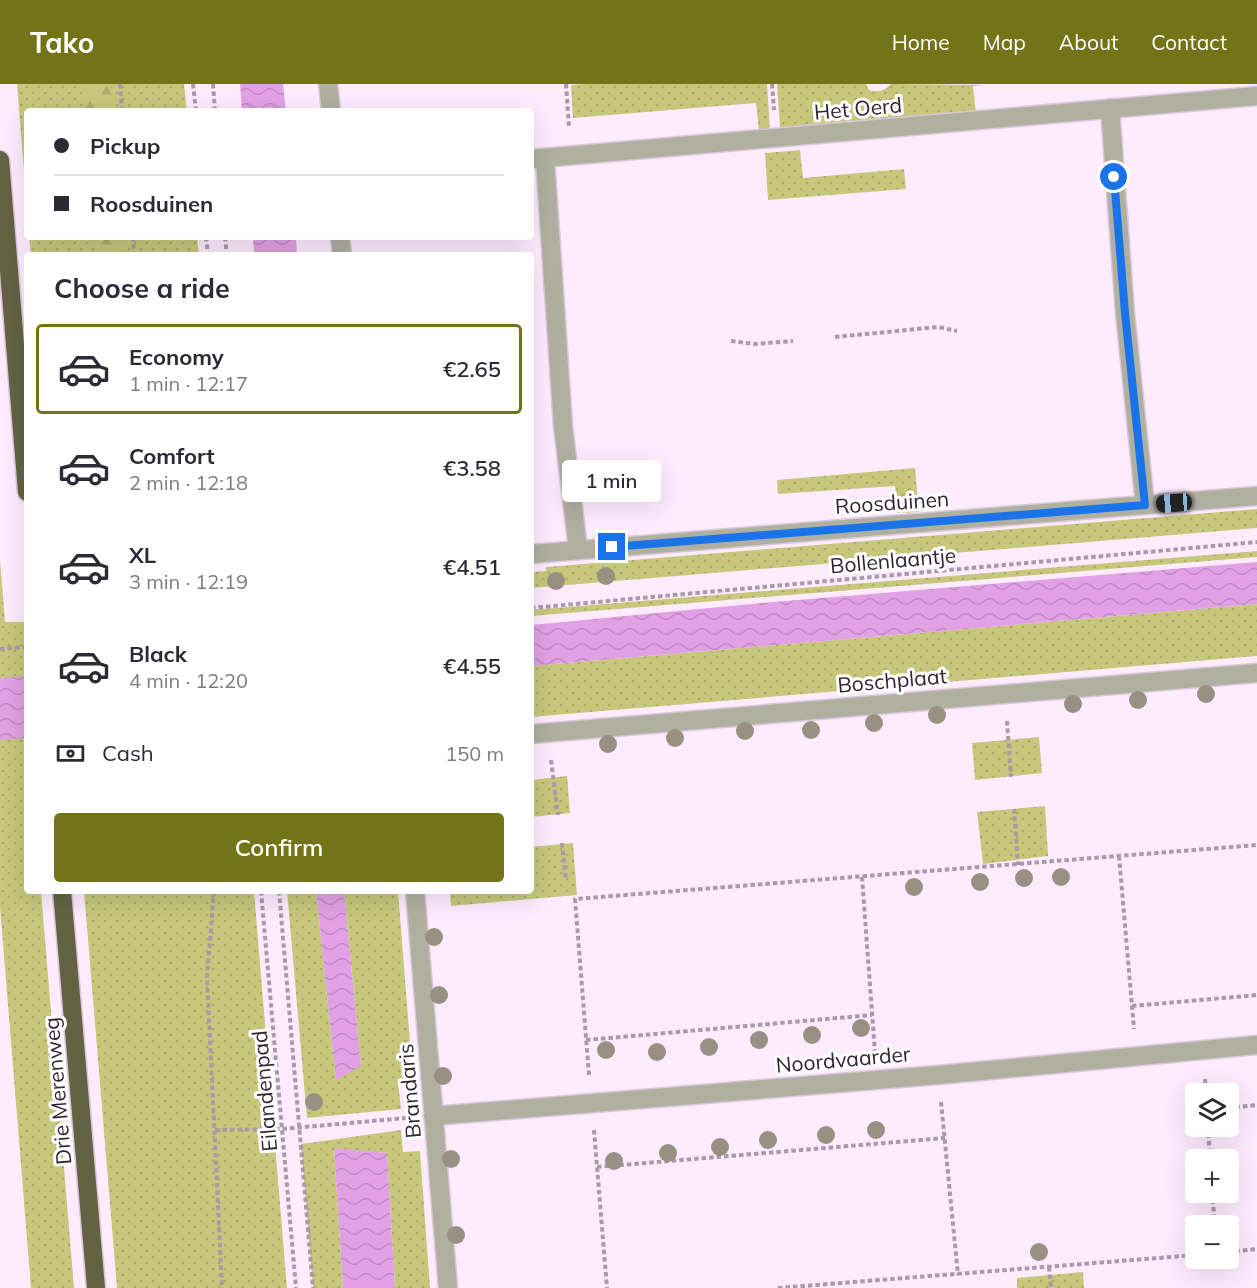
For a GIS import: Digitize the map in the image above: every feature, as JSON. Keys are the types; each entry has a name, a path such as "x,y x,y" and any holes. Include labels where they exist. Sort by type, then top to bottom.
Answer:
{"highway":[{"path":"0,160 24,455"},
{"name":"Drie Merenweg","path":"62,894 96,1288"}],"street":[{"path":"328,84 331,108"},
{"name":"Het Oerd","path":"538,158 1110,108 1196,93 1257,96"},
{"path":"1110,108 1125,313 1145,505"},
{"path":"538,158 563,426 578,549"},
{"name":"Roosduinen","path":"534,554 1257,496"},
{"name":"Boschplaat","path":"539,733 1257,673"},
{"name":"Brandaris","path":"415,894 448,1288"},
{"name":"Noordvaarder","path":"433,1116 938,1075 1257,1045"}],"path":[{"path":"120,84 123,108"},
{"path":"194,84 196,108"},
{"path":"213,84 215,108"},
{"path":"566,84 571,155"},
{"path":"835,337 938,327 957,331"},
{"path":"731,341 754,344 793,341"},
{"name":"Bollenlaantje","path":"534,608 1257,542"},
{"path":"0,649 24,647"},
{"path":"539,733 558,814"},
{"path":"1008,740 1011,777"},
{"path":"1014,809 1018,864"},
{"path":"562,843 566,880"},
{"path":"575,899 1257,845"},
{"path":"1119,856 1136,1056"},
{"path":"862,877 877,1079"},
{"path":"214,894 207,977 222,1288"},
{"name":"Eilandenpad","path":"261,894 296,1288"},
{"path":"279,894 313,1288"},
{"path":"1132,1006 1257,995"},
{"path":"586,1040 872,1015"},
{"path":"938,1075 958,1275"},
{"path":"1239,1107 1257,1106"},
{"path":"214,1130 282,1129 433,1116"},
{"path":"597,1167 945,1138"},
{"path":"1239,1251 1257,1249"},
{"path":"778,1288 1185,1255"},
{"path":"1049,1267 1051,1288"}],"green space":[{"path":"17,84 184,84 187,108 24,108 24,171"},
{"path":"84,84 111,84 114,108 86,108"},
{"path":"767,84 770,129 759,131 756,103 573,118 571,85"},
{"path":"777,84 866,84 869,90 875,91 883,90 891,84 986,85 973,86 976,113 780,128"},
{"path":"800,150 803,178 904,169 906,189 768,200 765,153"},
{"path":"29,240 197,240 199,252 31,252"},
{"path":"97,240 126,240 128,252 98,252"},
{"path":"915,468 919,512 898,513 895,486 778,494 777,480"},
{"path":"1257,509 1257,528 534,588 534,572 546,571 546,567"},
{"path":"1257,551 1257,557 534,616 534,610"},
{"path":"0,560 5,622 24,622 24,894 41,894 74,1288 31,1288 0,907"},
{"path":"1257,604 1257,656 534,717 534,666"},
{"path":"1039,737 1042,773 975,780 972,743"},
{"path":"567,776 570,813 534,817 534,780"},
{"path":"1045,806 1048,856 983,864 977,812"},
{"path":"573,843 577,895 451,906 450,894 534,894 534,847"},
{"path":"84,894 254,894 287,1288 117,1288"},
{"path":"287,894 316,894 336,1079 361,1066 344,894 398,894 413,1080 398,1082 401,1109 307,1118"},
{"path":"401,1130 403,1152 420,1151 430,1288 395,1288 387,1153 334,1149 343,1288 313,1288 301,1144"},
{"path":"1083,1272 1084,1288 1017,1288 1017,1278"}],"water":[{"path":"240,84 283,84 286,108 242,108"},
{"path":"253,240 296,240 297,252 254,252"},
{"path":"1257,562 1257,604 534,666 534,625 773,602"},
{"path":"24,676 24,738 0,740 0,678"},
{"path":"316,894 344,894 361,1066 336,1080"},
{"path":"334,1148 387,1153 395,1288 343,1288"}],"route":[{"path":"612,547 1145,505 1125,313 1114,177"}]}
